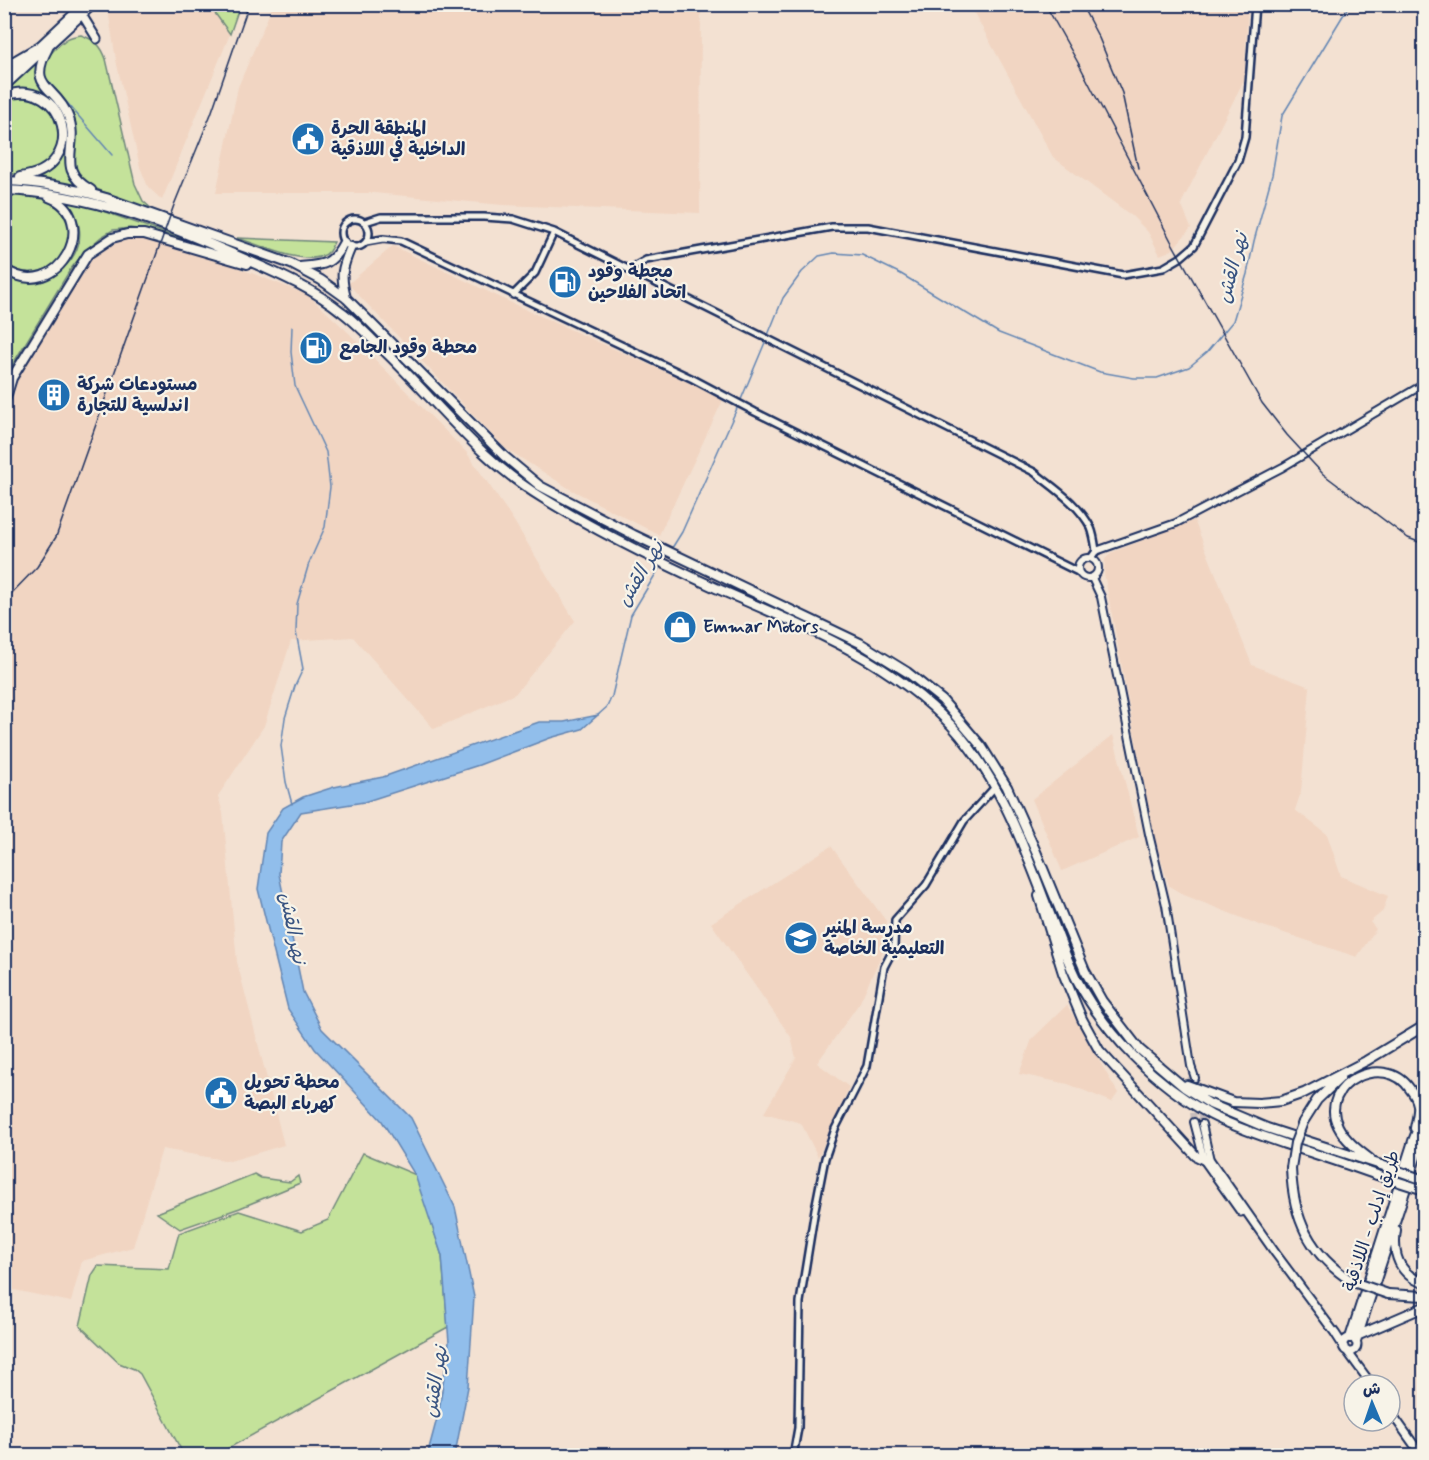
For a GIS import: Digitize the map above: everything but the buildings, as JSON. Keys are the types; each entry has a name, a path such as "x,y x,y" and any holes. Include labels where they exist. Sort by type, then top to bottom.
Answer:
{"highway":[{"path":"4,67 44,47"},
{"path":"44,47 40,75 43,84 68,115 71,127 69,164 72,174 80,184 106,198"},
{"path":"4,96 26,93 44,99 58,113 64,132 60,151 49,167 31,176 4,180"},
{"path":"4,180 33,182 78,190 106,198 298,267 346,298 504,456 540,486 634,535 860,643 907,672 942,700 982,747 1007,787 1085,971 1102,1001 1139,1049 1176,1080 1210,1104 1238,1117 1425,1180"},
{"path":"4,190 33,191 82,200 202,240 276,272 342,311 380,346 485,454 539,496 627,545 716,588 771,611 877,665 922,697 951,725 976,755 996,787 1023,843 1075,976 1095,1010 1126,1049 1177,1094 1210,1115 1260,1135 1424,1190"},
{"path":"4,269 18,276 48,274 61,265 70,252 73,236 66,210 54,198 33,191"},
{"path":"4,404 12,378 88,254 112,238 127,234 144,234 261,267"},
{"path":"298,267 327,262 347,244"},
{"path":"346,298 341,279 347,244"},
{"path":"1023,843 1063,973 1082,1019 1099,1050 1196,1156 1207,1160"},
{"path":"1176,1080 1233,1102 1281,1101 1296,1096 1366,1061 1425,1026"},
{"path":"1366,1061 1328,1088 1303,1122 1295,1143 1291,1167 1295,1204 1307,1235 1316,1250 1329,1264 1353,1282 1388,1294 1425,1296"},
{"path":"1377,1164 1343,1135 1337,1125 1334,1112 1340,1091 1358,1076 1368,1072 1389,1073 1407,1085 1418,1103 1421,1139"},
{"name":"طريق إدلب - اللاذقية","path":"1354,1340 1421,1139 1425,1113"},
{"name":"طريق إدلب - اللاذقية","path":"1354,1340 1421,1139"},
{"path":"1402,1199 1394,1246 1397,1260 1405,1272 1425,1283"},
{"path":"1354,1340 1425,1307"}],"main road":[{"path":"4,87 82,10 94,4"},
{"path":"82,10 97,39"},
{"path":"4,79 44,47"},
{"path":"1096,551 1176,523 1283,467 1425,384"},
{"path":"1085,558 1091,558 1098,566 1097,573 1092,578 1086,578 1078,572 1079,562 1085,558"},
{"path":"1092,578 1101,597 1149,834 1166,905 1192,1077"},
{"path":"1194,1122 1207,1160 1241,1212 1250,1219 1363,1373"},
{"path":"1202,1124 1207,1160"},
{"path":"1335,1333 1354,1340"},
{"path":"1345,1349 1344,1342 1354,1340"},
{"path":"1345,1349 1351,1352 1354,1340"},
{"path":"1354,1340 1357,1364"},
{"path":"1402,1428 1422,1455"}],"street":[{"path":"628,270 646,260 832,227 859,227 932,238 1123,275 1163,268 1194,246 1238,162 1245,137 1255,4"},
{"path":"1078,572 729,398 401,241 383,239 366,242 360,246 347,244 341,233 346,222 354,218 365,222 381,217 484,217 513,219 554,232 1034,472 1064,496 1084,516 1092,531 1096,551 1091,558"},
{"path":"365,222 370,234 366,242"},
{"path":"513,295 535,273 554,232"},
{"path":"793,1455 798,1428 800,1302 814,1209 825,1158 835,1129 867,1066 884,967 894,948 895,920 926,885 964,821 996,787"}],"shaded area":[{"path":"985,4 1248,5 1244,80 1181,204 1191,228 1172,250 1160,255 1148,232 1132,216 1053,157 973,11"},
{"path":"109,5 209,5 230,34 162,200 148,187 140,167 116,60"},
{"path":"273,5 701,5 700,213 503,205 374,193 216,193 238,87"},
{"path":"134,230 308,295 350,334 467,453 512,518 575,621 515,694 434,729 353,637 291,641 264,726 218,796 223,813 237,962 284,1145 230,1161 162,1149 133,1247 82,1261 71,1302 5,1288 5,432 17,381 73,263 94,238"},
{"path":"393,246 723,400 659,535 570,489 505,448 348,284"},
{"path":"1194,520 1252,665 1310,687 1301,792 1295,810 1327,834 1341,876 1388,896 1383,911 1370,922 1376,929 1357,957 1257,924 1184,895 1169,886 1154,836 1104,573 1105,559 1113,552"},
{"path":"1113,735 1139,837 1062,871 1032,799"},
{"path":"831,846 886,921 885,947 860,1002 817,1063 849,1087 818,1157 801,1123 764,1113 796,1058 791,1037 711,923"},
{"path":"1067,1005 1118,1093 1112,1102 1068,1084 1019,1074 1032,1039"}],"green space":[{"path":"209,5 240,5 230,34"},
{"path":"81,35 97,44 104,54 135,184 143,201 153,210 92,187 78,177 74,171 72,115 49,84 43,69 46,60 54,50 69,38"},
{"path":"38,62 38,82 67,118 66,164 71,180 78,186 40,178 55,167 65,148 66,127 58,108 51,100 37,92 5,91"},
{"path":"19,96 34,100 46,107 54,116 59,127 60,139 57,150 49,161 37,170 5,174 4,101"},
{"path":"4,195 40,197 51,201 59,208 70,232 68,246 62,257 53,265 29,272 16,270 5,262"},
{"path":"65,201 94,208 202,246 150,231 130,228 113,230 101,237 85,251 70,270 5,377 5,273 18,278 43,278 56,273 67,264 75,254 79,241 79,228 75,214"},
{"path":"237,238 334,242 330,251 324,255 303,258 280,253"},
{"path":"363,1153 416,1175 442,1256 448,1327 216,1455 184,1455 140,1374 119,1363 80,1326 92,1275 98,1266 169,1269 179,1233 239,1211 302,1231 328,1220"},
{"path":"254,1174 261,1178 290,1182 298,1176 300,1183 240,1208 180,1229 157,1213"}],"water":[{"path":"598,715 582,729 550,738 479,765 364,802 301,812 281,842 279,874 303,992 322,1029 411,1118 455,1207 474,1297 468,1387 456,1449 451,1455 425,1455 428,1452 439,1411 449,1342 442,1256 415,1175 382,1121 315,1049 288,1009 258,889 266,833 283,808 303,797 334,787 383,777 539,722 564,722"}],"waterway":[{"name":"نهر القش","path":"768,335 783,298 802,272 819,256 834,253 862,255 901,274 999,333 1100,372 1134,378 1157,378 1189,367 1207,352 1233,321 1272,175 1282,116 1350,4"},
{"path":"44,76 112,155"},
{"path":"292,327 291,352 295,386 326,452 330,487 325,527 309,563 297,604 296,632 303,669 285,718 281,746 292,804"},
{"name":"نهر القش","path":"740,402 766,340"},
{"name":"نهر القش","path":"672,548 682,532 738,406"},
{"name":"نهر القش","path":"598,715 607,707 612,696 631,615 661,565"}],"tunnel":[{"path":"1190,1077 1194,1122"},
{"path":"1195,1078 1202,1124"}],"railway":[{"path":"4,601 37,567 56,537 174,205 211,114 249,4"},
{"path":"1045,4 1171,241 1262,403 1287,435 1323,474 1408,538 1424,544"},
{"path":"1081,4 1099,38 1122,93 1138,168"}],"place":[{"name":"المنطقة الحرة الداخلية في اللاذقية","path":"308,139"},
{"name":"مجطة وقود اتحاد الفلاحين","path":"565,282"},
{"name":"محطة وقود الجامع","path":"316,348"},
{"name":"مستودعات شركة اندلسية للتجارة","path":"54,395"},
{"name":"Emmar Motors","path":"680,627"},
{"name":"مدرسة المنير التعليمية الخاصة","path":"801,938"},
{"name":"محطة تحويل كهرباء البصة","path":"221,1093"}]}
